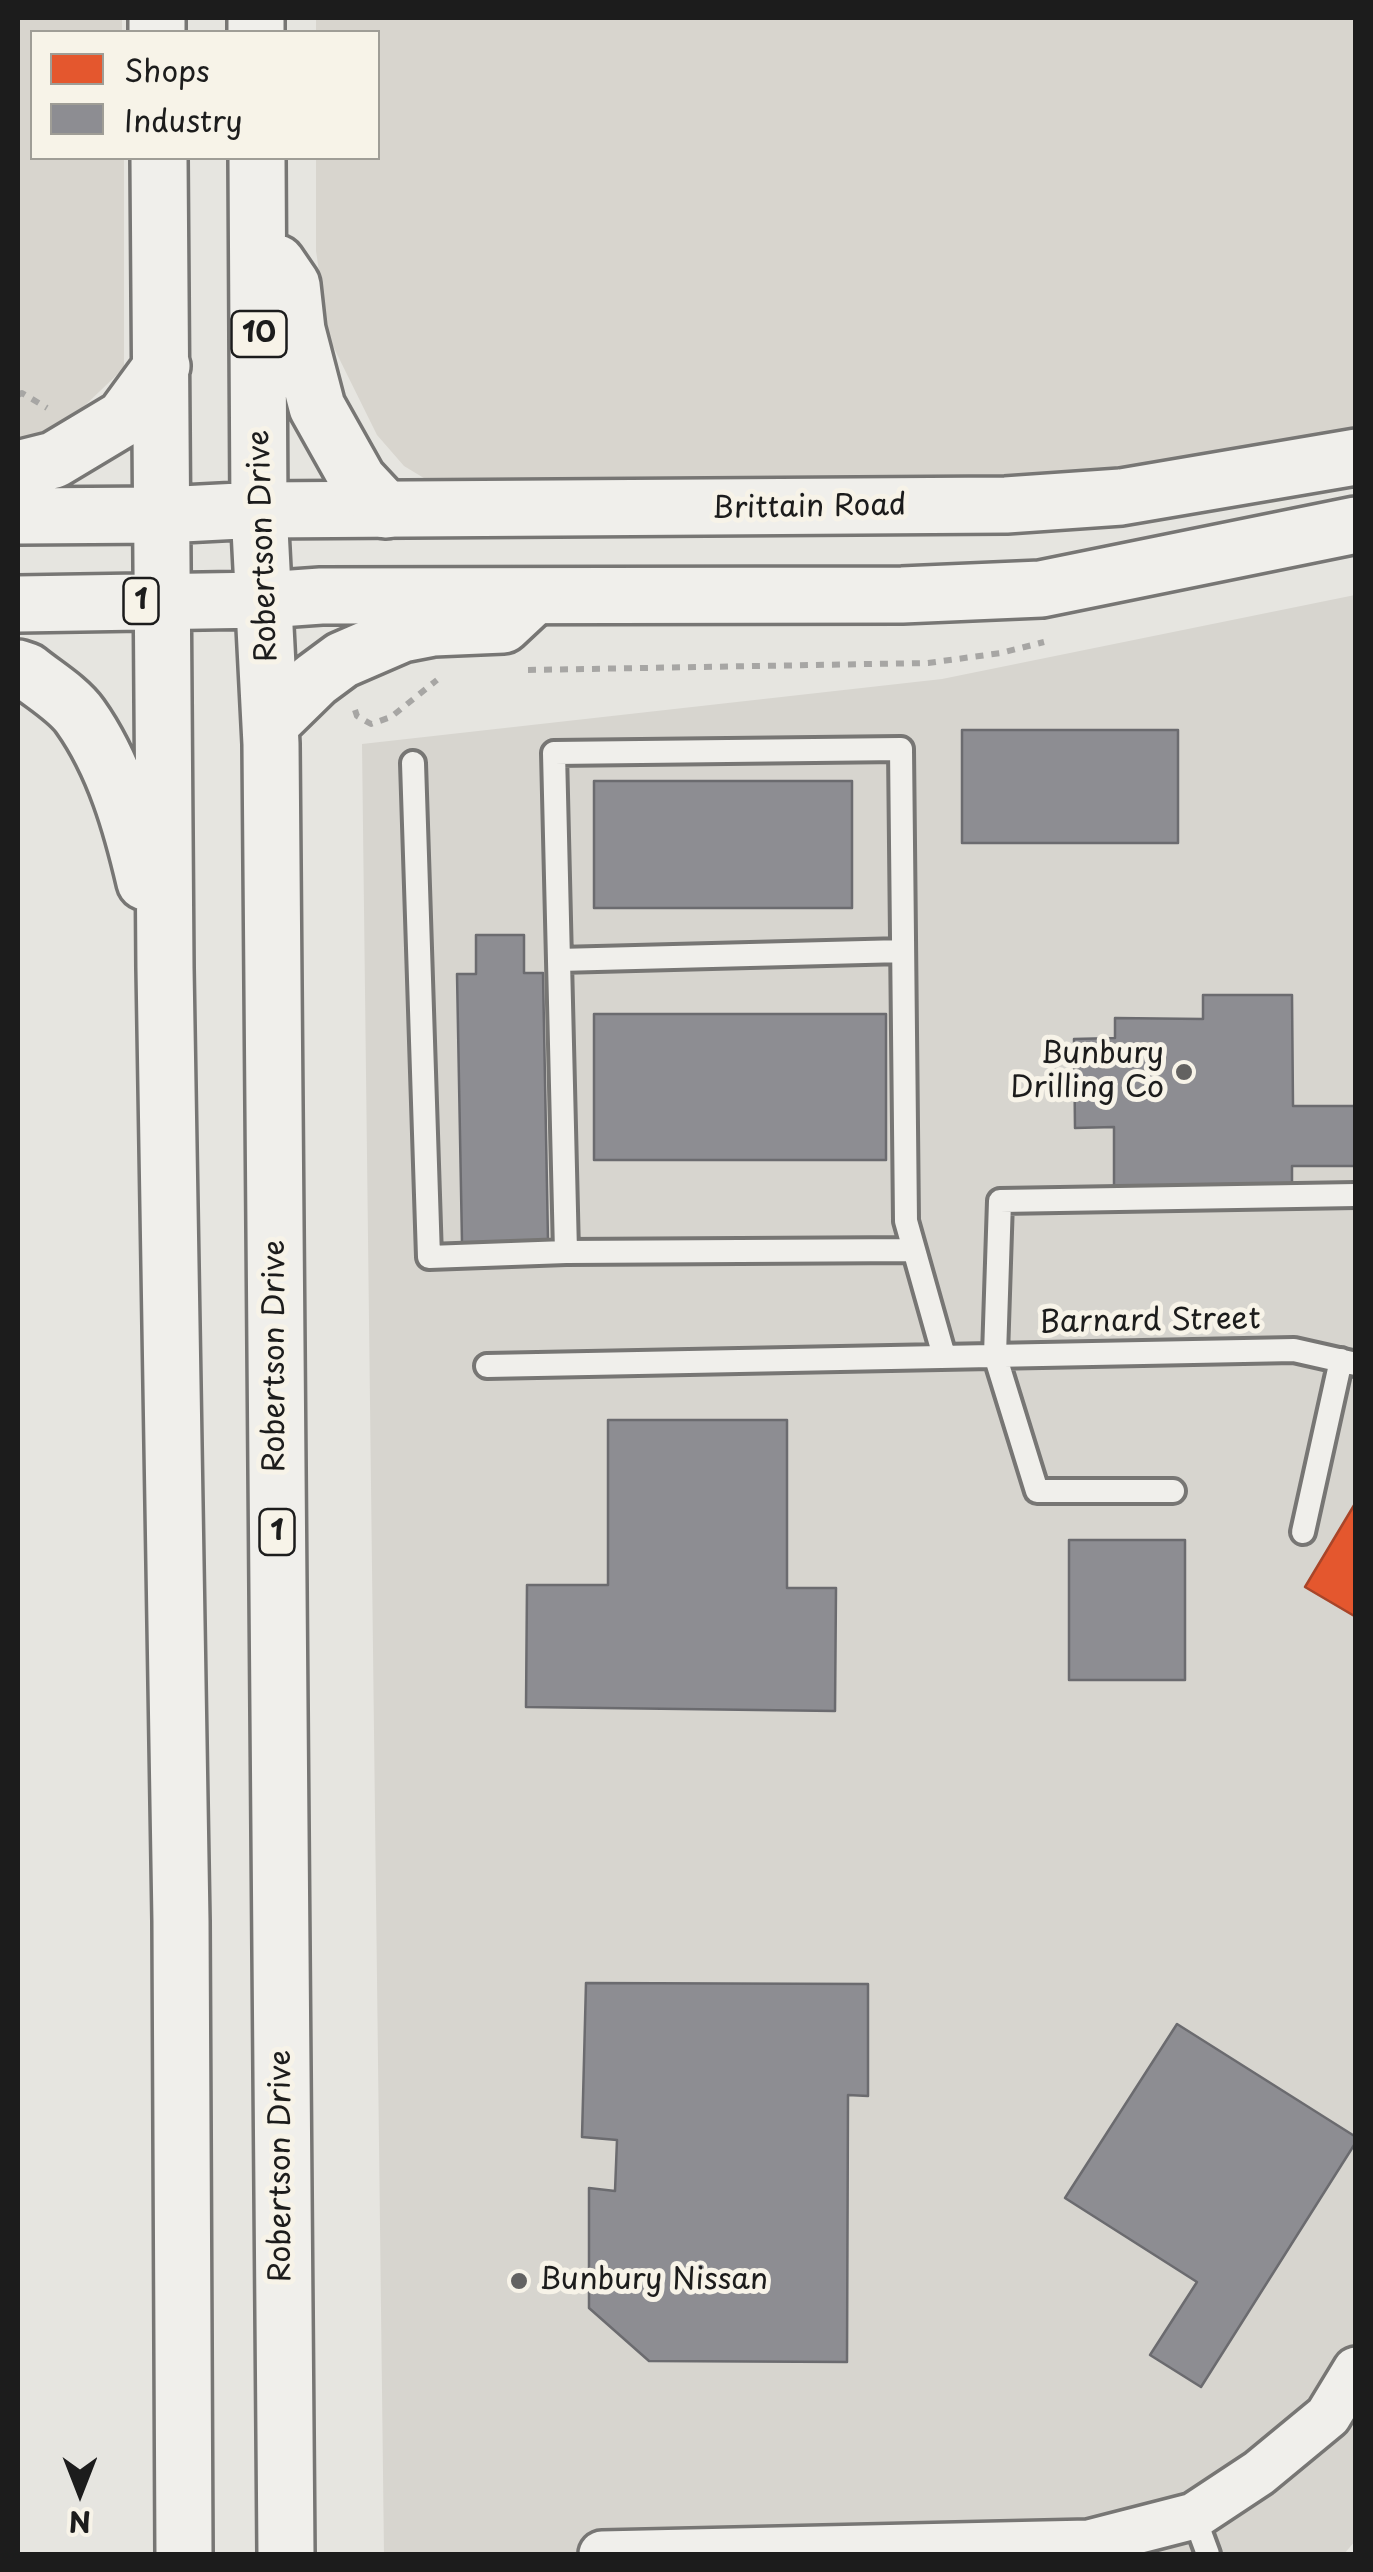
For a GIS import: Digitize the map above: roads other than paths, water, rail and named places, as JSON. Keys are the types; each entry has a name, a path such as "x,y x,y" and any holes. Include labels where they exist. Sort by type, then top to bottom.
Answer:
{"main road":[{"path":"159,160 163,516"},
{"name":"Robertson Drive","path":"257,160 260,510 270,724 286,2554"},
{"path":"258,235 292,285 297,330 317,407 358,480 386,510"},
{"path":"18,469 54,460 124,418 162,366"},
{"name":"Brittain Road","path":"18,516 163,516 260,510 1006,505 1121,497 1356,457"},
{"name":"1","path":"163,516 165,968 181,1921 184,2554"},
{"path":"265,600 321,596 902,595 1041,590 1356,525"},
{"path":"270,724 342,660 402,634 504,624 533,597"},
{"name":"1","path":"18,604 265,600"},
{"name":"1","path":"18,668 27,671 79,714 111,772 134,835 165,968"}],"street":[{"path":"602,2554 810,2552 1090,2543 1201,2535 1259,2473 1328,2416 1356,2370"}],"lane":[{"path":"566,1252 554,753 901,749 906,1221 944,1356"},
{"path":"413,763 428,1257 566,1252 914,1250"},
{"path":"559,960 903,951"},
{"path":"1173,1492 1037,1492 995,1355 1000,1201 1356,1194"},
{"name":"Barnard Street","path":"487,1366 1294,1350 1348,1362"},
{"path":"1303,1532 1348,1362"}],"place":[{"name":"Bunbury Drilling Co","path":"1184,1072"},
{"name":"Bunbury Nissan","path":"519,2281"}]}
